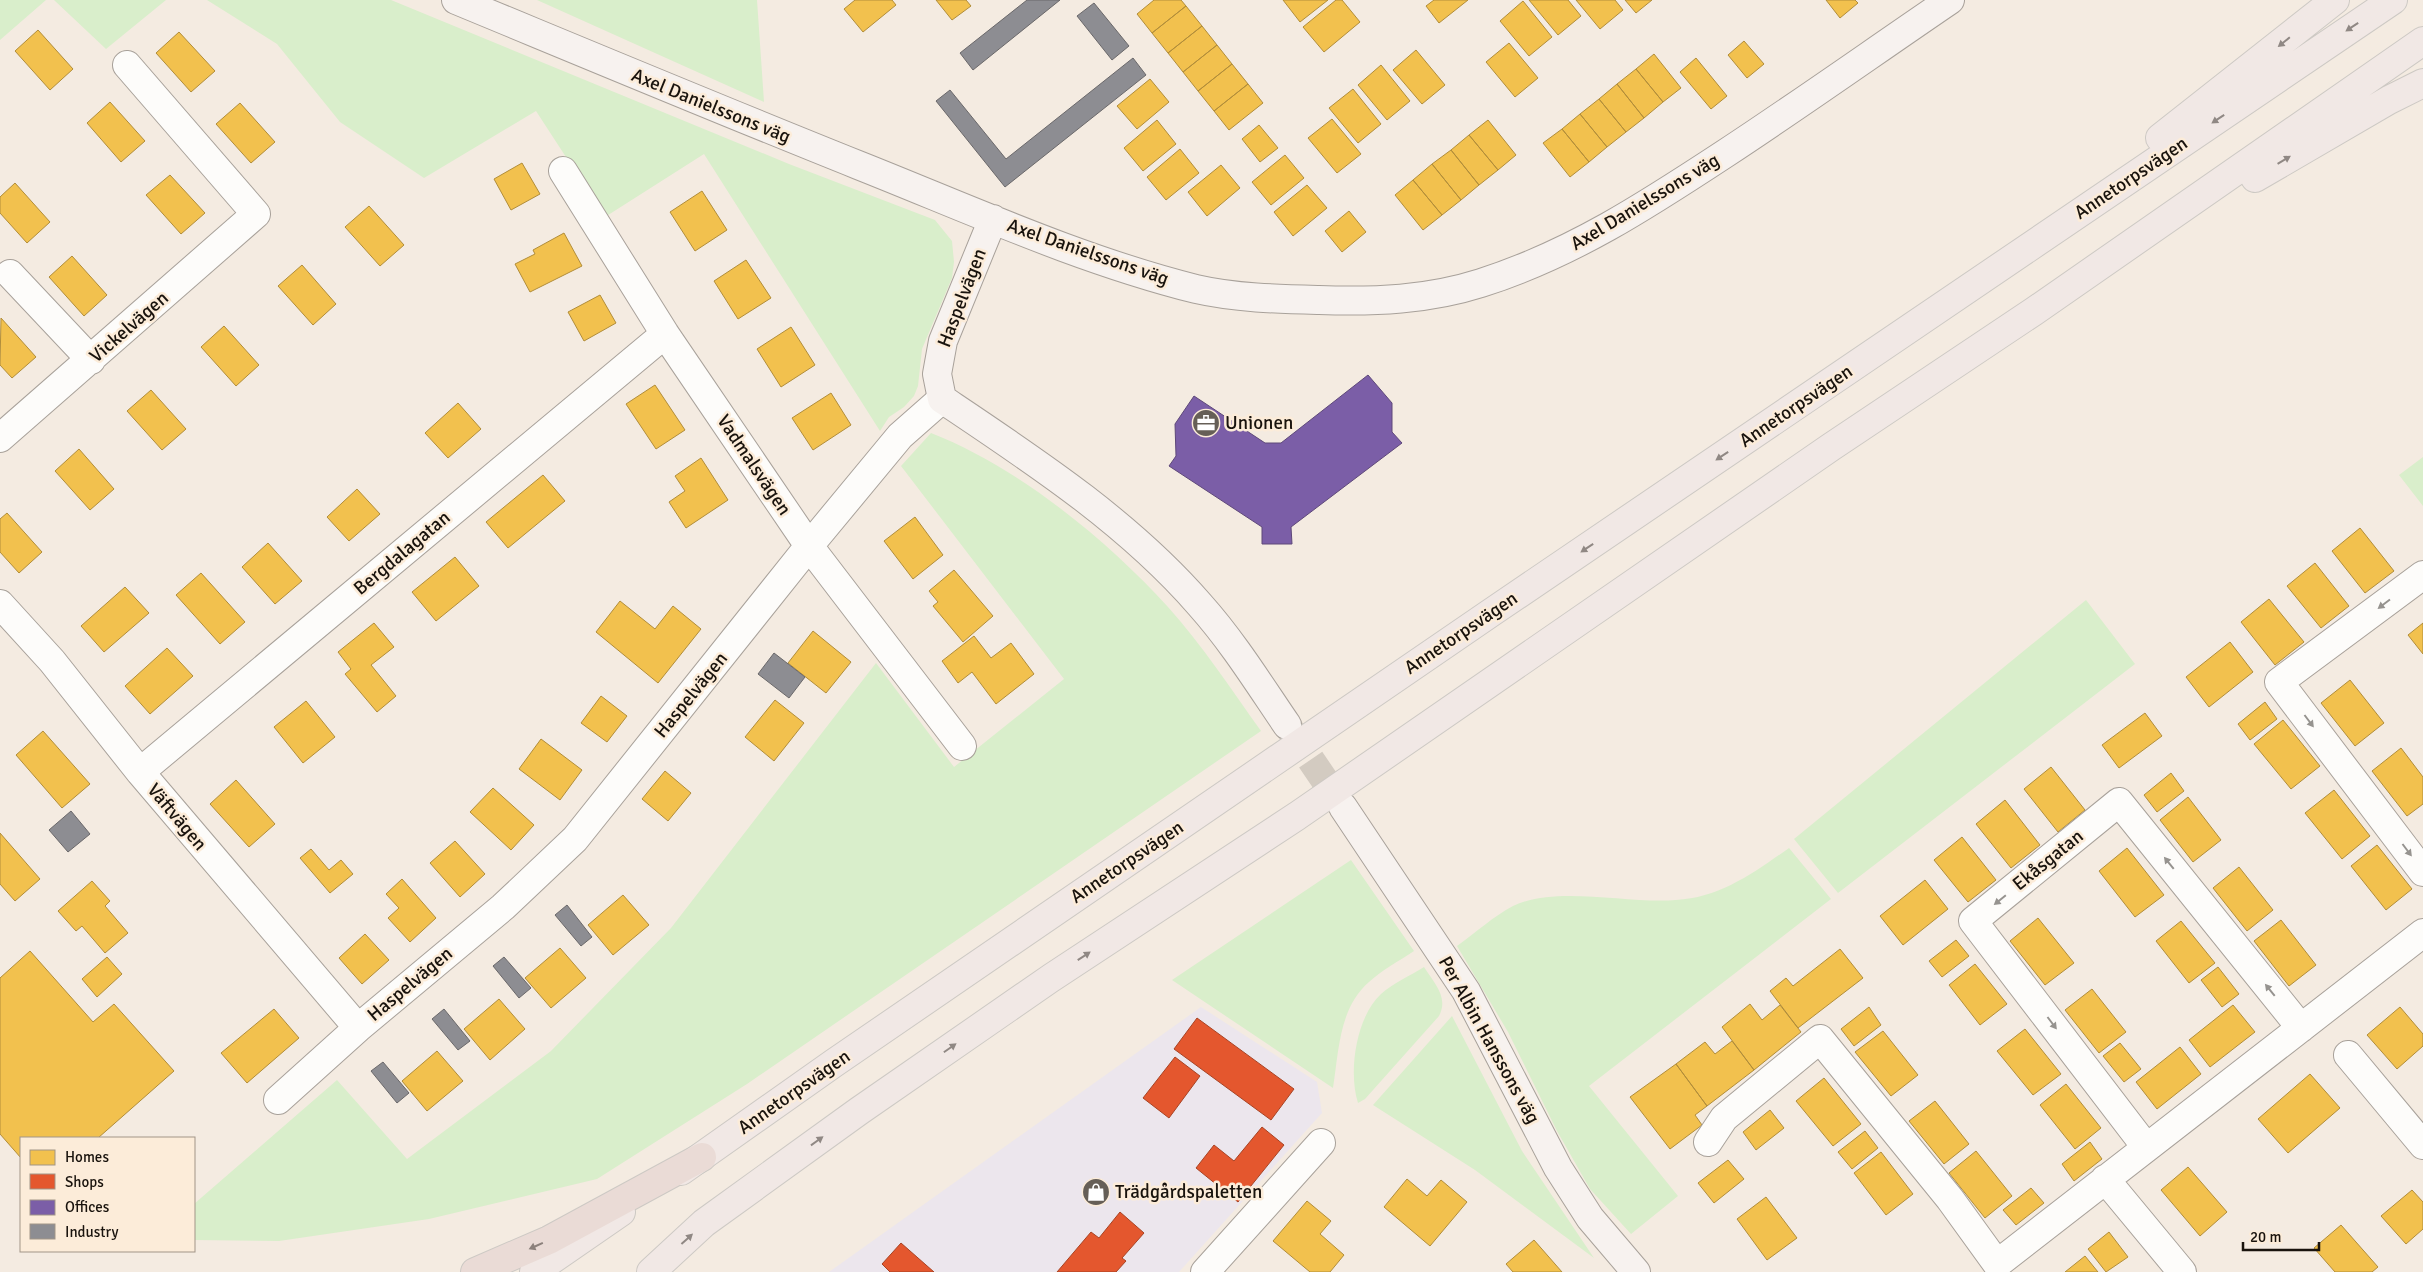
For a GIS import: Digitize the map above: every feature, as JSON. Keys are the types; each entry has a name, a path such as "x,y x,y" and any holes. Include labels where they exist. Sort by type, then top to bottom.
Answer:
{"highway":[{"path":"475,1272 549,1240 702,1157"}],"main road":[{"path":"1882,348 2152,144 2335,0"},
{"name":"Annetorpsvägen","path":"534,1272 702,1157 834,1063 2393,0"},
{"path":"652,1272 704,1224 859,1111 1051,978 1297,816 1831,448 2033,312 2423,41"},
{"path":"2033,312 2287,159 2423,83"}],"street":[{"name":"Axel Danielssons väg","path":"456,0 641,78 1099,261 1200,290 1254,297 1354,302 1420,297 1479,284 1536,263 1591,238 1650,203 1769,125 1950,0"},
{"name":"Vickelvägen","path":"0,438 256,214 127,65"},
{"name":"Vadmalsvägen","path":"563,171 664,334 809,546 962,746"},
{"name":"Haspelvägen","path":"278,1100 358,1028 503,907 575,839 809,546 900,436 942,399 937,374 943,341 993,219"},
{"path":"10,274 90,360"},
{"name":"Bergdalagatan","path":"140,772 664,334"},
{"path":"942,399 1048,471 1142,547 1199,603 1219,627 1236,649 1286,725"},
{"path":"2423,575 2279,682 2423,872"},
{"name":"Väftvägen","path":"0,604 52,661 140,772 358,1028"},
{"name":"Ekåsgatan","path":"2146,1147 1974,921 2119,802 2301,1028"},
{"name":"Per Albin Hanssons väg","path":"1343,807 1466,991 1558,1168 1590,1218 1636,1272"},
{"path":"1708,1142 1724,1118 1820,1039 1950,1199 1997,1264 2423,933"},
{"path":"2348,1055 2423,1145"},
{"path":"1205,1272 1321,1143"},
{"path":"2105,1180 2182,1272"}],"shaded area":[{"name":"Trädgårdspaletten","path":"1201,1007 1317,1082 1322,1113 1179,1272 829,1272"}],"green space":[{"path":"0,0 46,0 0,40"},
{"path":"54,0 166,0 106,49"},
{"path":"207,0 391,0 789,164 935,220 952,241 954,262 952,278 922,349 918,386 914,396 904,407 889,417 880,431 704,154 605,217 536,111 424,178 340,122 277,44"},
{"path":"537,0 757,0 764,102"},
{"path":"931,433 964,447 996,465 1059,507 1117,556 1168,607 1193,636 1261,731 747,1084 597,1179 429,1219 279,1241 195,1240 195,1203 337,1080 407,1159 551,1051 671,928 876,663 954,767 1064,679 901,466"},
{"path":"2423,457 2423,506 2399,475"},
{"path":"2086,600 2135,664 1838,893 1794,839"},
{"path":"1789,848 1831,899 1589,1086 1678,1196 1631,1234 1590,1189 1557,1131 1508,1032 1457,946 1506,910 1530,900 1571,896 1657,901 1692,898 1722,889 1736,882"},
{"path":"1351,860 1414,951 1374,978 1359,992 1346,1017 1342,1030 1333,1088 1172,980"},
{"path":"1424,967 1441,996 1442,1009 1439,1016 1365,1099 1358,1103 1355,1090 1354,1061 1356,1046 1365,1016 1381,994"},
{"path":"1452,1016 1522,1151 1594,1258 1475,1170 1373,1105"}],"building: Homes":[{"path":"855,0 892,0 896,5 863,32 844,9"},
{"path":"936,0 966,0 971,6 952,20"},
{"path":"1154,0 1181,0 1186,6 1152,33 1137,14"},
{"path":"1283,0 1328,0 1300,22"},
{"path":"1336,0 1342,0 1360,22 1324,52 1303,27"},
{"path":"1434,0 1468,0 1439,23 1426,6"},
{"path":"1529,0 1568,0 1581,16 1558,35"},
{"path":"1576,0 1615,0 1623,10 1600,29"},
{"path":"1625,0 1652,0 1636,13"},
{"path":"1826,0 1855,0 1858,3 1840,18"},
{"path":"1523,1 1552,37 1529,56 1500,21"},
{"path":"1186,6 1202,26 1168,53 1152,33"},
{"path":"1202,26 1217,45 1183,72 1168,53"},
{"path":"38,30 73,69 50,90 15,51"},
{"path":"179,32 215,71 191,92 156,53"},
{"path":"1744,41 1764,64 1747,78 1728,55"},
{"path":"1509,43 1538,78 1515,97 1486,62"},
{"path":"1217,45 1232,64 1198,91 1183,72"},
{"path":"1416,50 1445,85 1422,104 1393,70"},
{"path":"1654,54 1681,88 1663,102 1636,69"},
{"path":"1696,58 1727,96 1711,109 1680,72"},
{"path":"1232,64 1248,84 1214,111 1198,91"},
{"path":"1381,65 1410,101 1387,120 1358,85"},
{"path":"1636,69 1663,102 1644,118 1617,84"},
{"path":"1150,79 1169,102 1137,129 1117,106"},
{"path":"1248,84 1263,103 1229,130 1214,111"},
{"path":"1617,84 1644,118 1626,132 1599,99"},
{"path":"1353,89 1381,124 1358,143 1329,108"},
{"path":"1599,99 1626,132 1607,147 1580,114"},
{"path":"110,102 145,141 121,162 87,123"},
{"path":"240,103 275,142 251,163 216,124"},
{"path":"1580,114 1607,147 1589,162 1562,129"},
{"path":"1332,119 1361,154 1337,173 1308,138"},
{"path":"1157,120 1176,144 1143,171 1124,148"},
{"path":"1488,120 1516,155 1498,170 1469,135"},
{"path":"1259,125 1278,148 1260,162 1242,139"},
{"path":"1562,129 1589,162 1570,177 1543,143"},
{"path":"1469,135 1498,170 1479,185 1451,150"},
{"path":"1180,149 1199,173 1166,200 1147,177"},
{"path":"1451,150 1479,185 1461,200 1432,164"},
{"path":"1285,155 1304,178 1271,205 1252,182"},
{"path":"522,163 540,194 511,210 494,179"},
{"path":"1432,164 1461,200 1442,215 1413,180"},
{"path":"1221,165 1240,188 1207,216 1188,192"},
{"path":"170,175 205,213 181,234 146,195"},
{"path":"1413,180 1442,215 1423,230 1395,195"},
{"path":"15,183 50,222 27,243 0,213 0,197"},
{"path":"1307,185 1327,208 1293,236 1274,212"},
{"path":"702,191 727,230 695,251 670,212"},
{"path":"369,206 404,245 380,266 345,227"},
{"path":"1349,211 1366,232 1342,252 1325,231"},
{"path":"564,233 582,266 530,292 515,264 535,254 533,250"},
{"path":"72,256 107,295 84,316 49,277"},
{"path":"746,260 771,298 738,319 714,281"},
{"path":"302,265 336,304 313,325 278,286"},
{"path":"600,295 616,323 584,341 568,312"},
{"path":"1,318 36,357 12,378 0,365"},
{"path":"224,326 259,365 236,386 201,347"},
{"path":"791,327 815,365 781,387 757,349"},
{"path":"655,385 685,430 656,449 626,404"},
{"path":"151,390 186,429 162,450 127,411"},
{"path":"831,393 851,425 813,450 792,418"},
{"path":"458,403 481,429 448,458 425,433"},
{"path":"79,449 114,489 90,510 55,471"},
{"path":"701,458 728,500 686,528 669,502 685,491 675,476"},
{"path":"543,475 565,501 508,548 486,522"},
{"path":"357,489 380,514 349,541 327,517"},
{"path":"7,513 42,552 19,573 0,552 0,519"},
{"path":"915,517 943,555 913,579 884,541"},
{"path":"2360,528 2394,571 2365,593 2332,551"},
{"path":"268,543 302,581 275,604 242,567"},
{"path":"455,557 479,586 436,621 412,592"},
{"path":"2315,563 2349,606 2321,628 2287,586"},
{"path":"954,570 993,616 963,642 933,606 938,602 929,591"},
{"path":"201,573 245,622 220,644 176,595"},
{"path":"125,587 149,613 104,652 81,626"},
{"path":"2269,599 2304,642 2275,665 2241,622"},
{"path":"620,601 655,629 673,606 701,629 658,683 596,632"},
{"path":"374,623 394,647 371,665 396,696 377,712 345,674 351,669 338,652"},
{"path":"2423,623 2423,654 2408,635"},
{"path":"813,631 851,662 826,693 788,663"},
{"path":"974,636 991,658 1011,643 1034,674 996,704 972,672 958,683 942,661"},
{"path":"2230,642 2253,672 2209,707 2186,677"},
{"path":"167,648 193,676 150,714 125,686"},
{"path":"2350,680 2384,723 2355,746 2321,703"},
{"path":"601,696 627,716 607,742 581,723"},
{"path":"775,700 804,723 774,761 745,737"},
{"path":"306,701 335,737 303,763 274,727"},
{"path":"2265,702 2277,719 2250,740 2238,724"},
{"path":"2145,713 2162,736 2119,768 2102,745"},
{"path":"2283,720 2320,766 2291,789 2254,744"},
{"path":"43,731 90,784 62,808 16,755"},
{"path":"541,739 582,770 560,800 519,769"},
{"path":"2401,748 2423,777 2423,804 2407,816 2372,771"},
{"path":"2051,767 2085,810 2058,832 2024,789"},
{"path":"665,771 691,793 668,821 642,799"},
{"path":"2171,773 2184,791 2157,812 2144,795"},
{"path":"236,780 275,824 249,847 210,804"},
{"path":"493,788 534,825 511,850 470,812"},
{"path":"2334,790 2370,836 2342,859 2305,813"},
{"path":"2188,797 2221,840 2193,862 2160,820"},
{"path":"2005,800 2040,845 2011,868 1976,824"},
{"path":"0,833 40,879 15,901 0,884"},
{"path":"1962,837 1996,880 1968,902 1934,860"},
{"path":"455,841 485,874 460,897 430,863"},
{"path":"2377,845 2412,889 2386,910 2351,866"},
{"path":"2127,848 2164,895 2135,917 2099,871"},
{"path":"311,849 329,870 341,860 353,874 330,893 300,858"},
{"path":"2239,867 2273,910 2247,931 2213,888"},
{"path":"402,879 436,918 410,942 388,918 399,908 386,894"},
{"path":"1925,880 1948,909 1903,945 1880,916"},
{"path":"92,881 110,901 105,906 128,933 105,953 82,926 76,931 58,911"},
{"path":"623,895 649,925 613,955 588,925"},
{"path":"2038,918 2074,963 2045,985 2010,941"},
{"path":"2281,920 2316,965 2289,986 2254,941"},
{"path":"2181,921 2215,963 2189,983 2156,941"},
{"path":"365,934 389,960 362,984 339,958"},
{"path":"1956,940 1969,956 1942,977 1929,961"},
{"path":"560,948 586,978 551,1008 525,978"},
{"path":"1840,949 1863,978 1798,1028 1770,991 1786,978 1793,986"},
{"path":"30,951 93,1022 114,1004 174,1071 99,1137 20,1137 20,1157 0,1134 0,978"},
{"path":"107,957 122,974 97,997 82,979"},
{"path":"1975,964 2007,1004 1980,1025 1949,985"},
{"path":"2218,967 2239,994 2222,1007 2201,980"},
{"path":"2092,989 2126,1032 2099,1053 2065,1010"},
{"path":"499,999 525,1029 490,1060 464,1029"},
{"path":"1750,1004 1762,1020 1780,1005 1801,1032 1754,1070 1722,1027"},
{"path":"2233,1005 2255,1032 2210,1067 2189,1040"},
{"path":"1869,1007 1881,1025 1854,1046 1841,1029"},
{"path":"2400,1007 2423,1034 2423,1046 2397,1069 2367,1035"},
{"path":"274,1009 299,1038 247,1083 221,1053"},
{"path":"2025,1029 2061,1074 2033,1095 1997,1051"},
{"path":"1883,1031 1918,1075 1891,1096 1855,1052"},
{"path":"1732,1041 1754,1070 1707,1106 1676,1064 1705,1042 1715,1054"},
{"path":"2120,1043 2141,1069 2124,1082 2103,1056"},
{"path":"2180,1047 2201,1074 2157,1109 2136,1082"},
{"path":"437,1051 463,1081 427,1111 402,1081"},
{"path":"1676,1064 1707,1106 1695,1115 1702,1125 1670,1149 1630,1097"},
{"path":"2310,1074 2340,1108 2288,1153 2258,1119"},
{"path":"1824,1078 1861,1124 1833,1146 1796,1101"},
{"path":"2066,1084 2101,1128 2075,1149 2040,1105"},
{"path":"1935,1101 1969,1144 1944,1164 1909,1121"},
{"path":"1770,1110 1784,1128 1756,1150 1743,1132"},
{"path":"1865,1131 1878,1148 1852,1169 1838,1152"},
{"path":"2090,1142 2102,1159 2074,1181 2062,1164"},
{"path":"1976,1151 2012,1196 1985,1218 1949,1173"},
{"path":"1881,1152 1913,1194 1886,1215 1854,1173"},
{"path":"1728,1160 1744,1179 1714,1203 1698,1183"},
{"path":"2188,1167 2227,1212 2200,1236 2161,1190"},
{"path":"1407,1179 1427,1196 1441,1180 1467,1202 1430,1246 1384,1207"},
{"path":"2031,1188 2044,1203 2016,1225 2003,1210"},
{"path":"2412,1190 2423,1202 2423,1229 2406,1244 2381,1216"},
{"path":"1766,1197 1797,1238 1767,1260 1737,1219"},
{"path":"1307,1201 1331,1221 1320,1234 1344,1255 1330,1272 1310,1272 1273,1241"},
{"path":"2341,1225 2378,1267 2372,1272 2335,1272 2314,1248"},
{"path":"2109,1232 2128,1257 2106,1272 2088,1249"},
{"path":"1534,1240 1562,1272 1513,1272 1506,1264"},
{"path":"2085,1256 2098,1272 2065,1272"}],"building: Shops":[{"path":"1197,1018 1294,1089 1271,1120 1174,1049"},
{"path":"1175,1057 1200,1076 1169,1118 1143,1098"},
{"path":"1262,1127 1284,1145 1238,1202 1196,1168 1214,1145 1234,1161"},
{"path":"1120,1212 1144,1233 1122,1258 1126,1261 1116,1272 1057,1272 1091,1232 1099,1238"},
{"path":"901,1243 934,1272 890,1272 882,1264"}],"building: Offices":[{"path":"1368,375 1392,403 1392,432 1402,443 1291,527 1292,544 1262,544 1262,527 1169,466 1176,456 1175,424 1194,396 1265,443 1281,443"}],"building: Industry":[{"path":"1027,0 1060,0 973,70 960,53"},
{"path":"1094,3 1129,46 1112,60 1077,16"},
{"path":"1133,58 1146,75 1005,187 936,101 950,90 1006,159"},
{"path":"774,653 805,677 789,698 758,674"},
{"path":"71,811 90,834 68,852 49,830"},
{"path":"567,905 592,937 581,946 555,915"},
{"path":"504,957 531,988 519,998 493,966"},
{"path":"444,1009 470,1041 458,1050 432,1019"},
{"path":"383,1062 409,1093 397,1103 371,1071"}],"tunnel":[{"path":"1287,725 1343,807"}],"place":[{"name":"Unionen","path":"1206,423"},
{"name":"Trädgårdspaletten","path":"1096,1192"}]}
